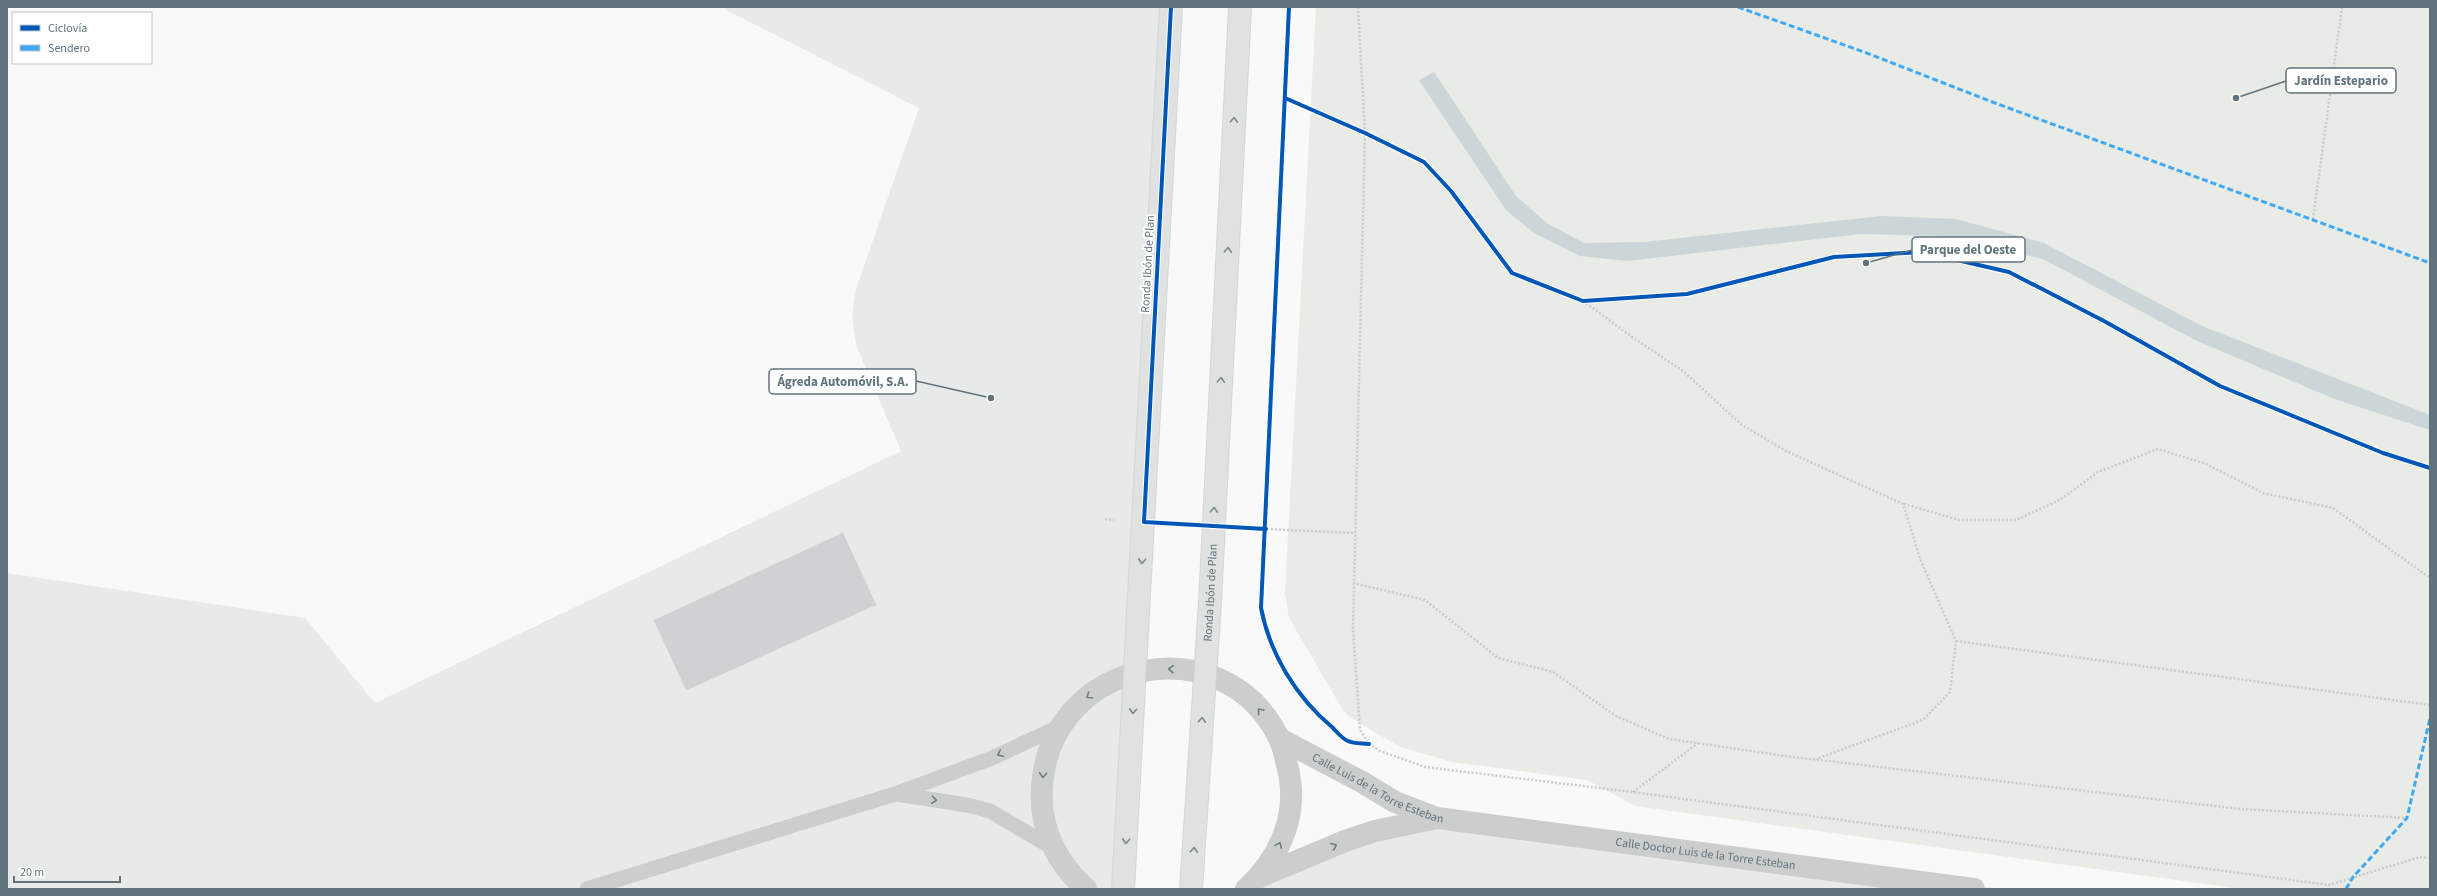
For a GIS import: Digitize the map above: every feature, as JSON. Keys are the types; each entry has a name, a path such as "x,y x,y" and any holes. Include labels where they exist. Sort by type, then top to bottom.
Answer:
{"main road":[{"name":"Ronda Ibón de Plan","path":"1123,889 1171,7"},
{"name":"Ronda Ibón de Plan","path":"1192,889 1206,675 1240,7"}],"street":[{"path":"1086,889 1070,874 1053,848 1041,807 1044,764 1061,726 1087,697 1106,683 1136,672 1171,668 1206,675 1247,697 1261,711 1280,739 1291,781 1289,823 1272,862 1253,883"},
{"name":"Calle Luis de la Torre Esteban","path":"1280,739 1362,782 1395,802 1437,818"},
{"name":"Calle Luis de la Torre Esteban","path":"1253,883 1345,841 1375,831 1437,818"},
{"name":"Calle Doctor Luis de la Torre Esteban","path":"1437,818 1974,889"}],"lane":[{"path":"587,889 895,794 992,758 1061,726"},
{"path":"895,794 967,805 990,811 1053,848"}],"path":[{"path":"1358,7 1366,133 1353,583 1353,629 1357,709 1360,730 1369,744"},
{"path":"2313,220 2342,7"},
{"path":"1285,106 1286,90"},
{"path":"1285,98 1366,133 1424,162 1450,191 1512,273 1583,300 1632,337 1683,372 1742,425 1786,451 1903,504 1959,520 2016,520 2060,500 2098,472 2158,450 2206,464 2263,493 2333,508 2430,578"},
{"path":"1583,300 1687,294 1834,257 1922,252 2009,272 2104,321 2220,386 2383,453 2430,468"},
{"path":"1815,760 1923,720 1950,692 1956,641 1921,562 1903,504"},
{"path":"1265,536 1266,521"},
{"path":"1241,528 1355,533"},
{"path":"1353,583 1425,600 1498,658 1553,672 1616,716 1669,739 1815,760 2240,809 2407,818"},
{"path":"1956,641 2430,705"},
{"path":"1362,743 1369,744 1380,751 1425,767 1632,792 2329,886 2420,857 2430,858"},
{"path":"1632,792 1698,743"}],"shaded area":[{"path":"725,7 1170,7 1123,889 7,889 7,573 305,618 375,703 901,451 856,345 852,315 856,289 919,108 724,9"},
{"path":"1316,7 2430,7 2430,889 2242,889 1635,806 1587,780 1452,762 1400,747 1347,715 1289,618 1285,593"},
{"path":"1434,72 1516,196 1548,224 1584,243 1644,242 1881,216 1956,219 2044,243 2202,326 2430,415 2430,430 2337,400 2197,341 2043,259 1942,236 1861,234 1627,261 1580,256 1534,233 1506,210 1419,80"},
{"path":"1486,821 2002,889 1244,889 1367,833"}],"building":[{"path":"843,532 877,605 686,691 653,620"}],"marked path":[{"path":"1738,7 1864,52 1995,103 2430,263"},
{"path":"2346,889 2353,877 2407,818 2430,718"}],"cycle path":[{"path":"1171,7 1144,522 1266,529"},
{"path":"1289,7 1261,608 1265,625 1278,658 1286,674 1307,702 1344,739 1353,743 1369,744"},
{"path":"1285,98 1365,133 1424,162 1451,191 1512,273 1583,301 1687,294 1834,257 1922,252 2009,272 2104,321 2220,386 2383,453 2430,468"}],"place":[{"name":"Jardín Estepario","path":"2236,98"},
{"name":"Parque del Oeste","path":"1866,263"},
{"name":"Ágreda Automóvil, S.A.","path":"991,398"}]}
